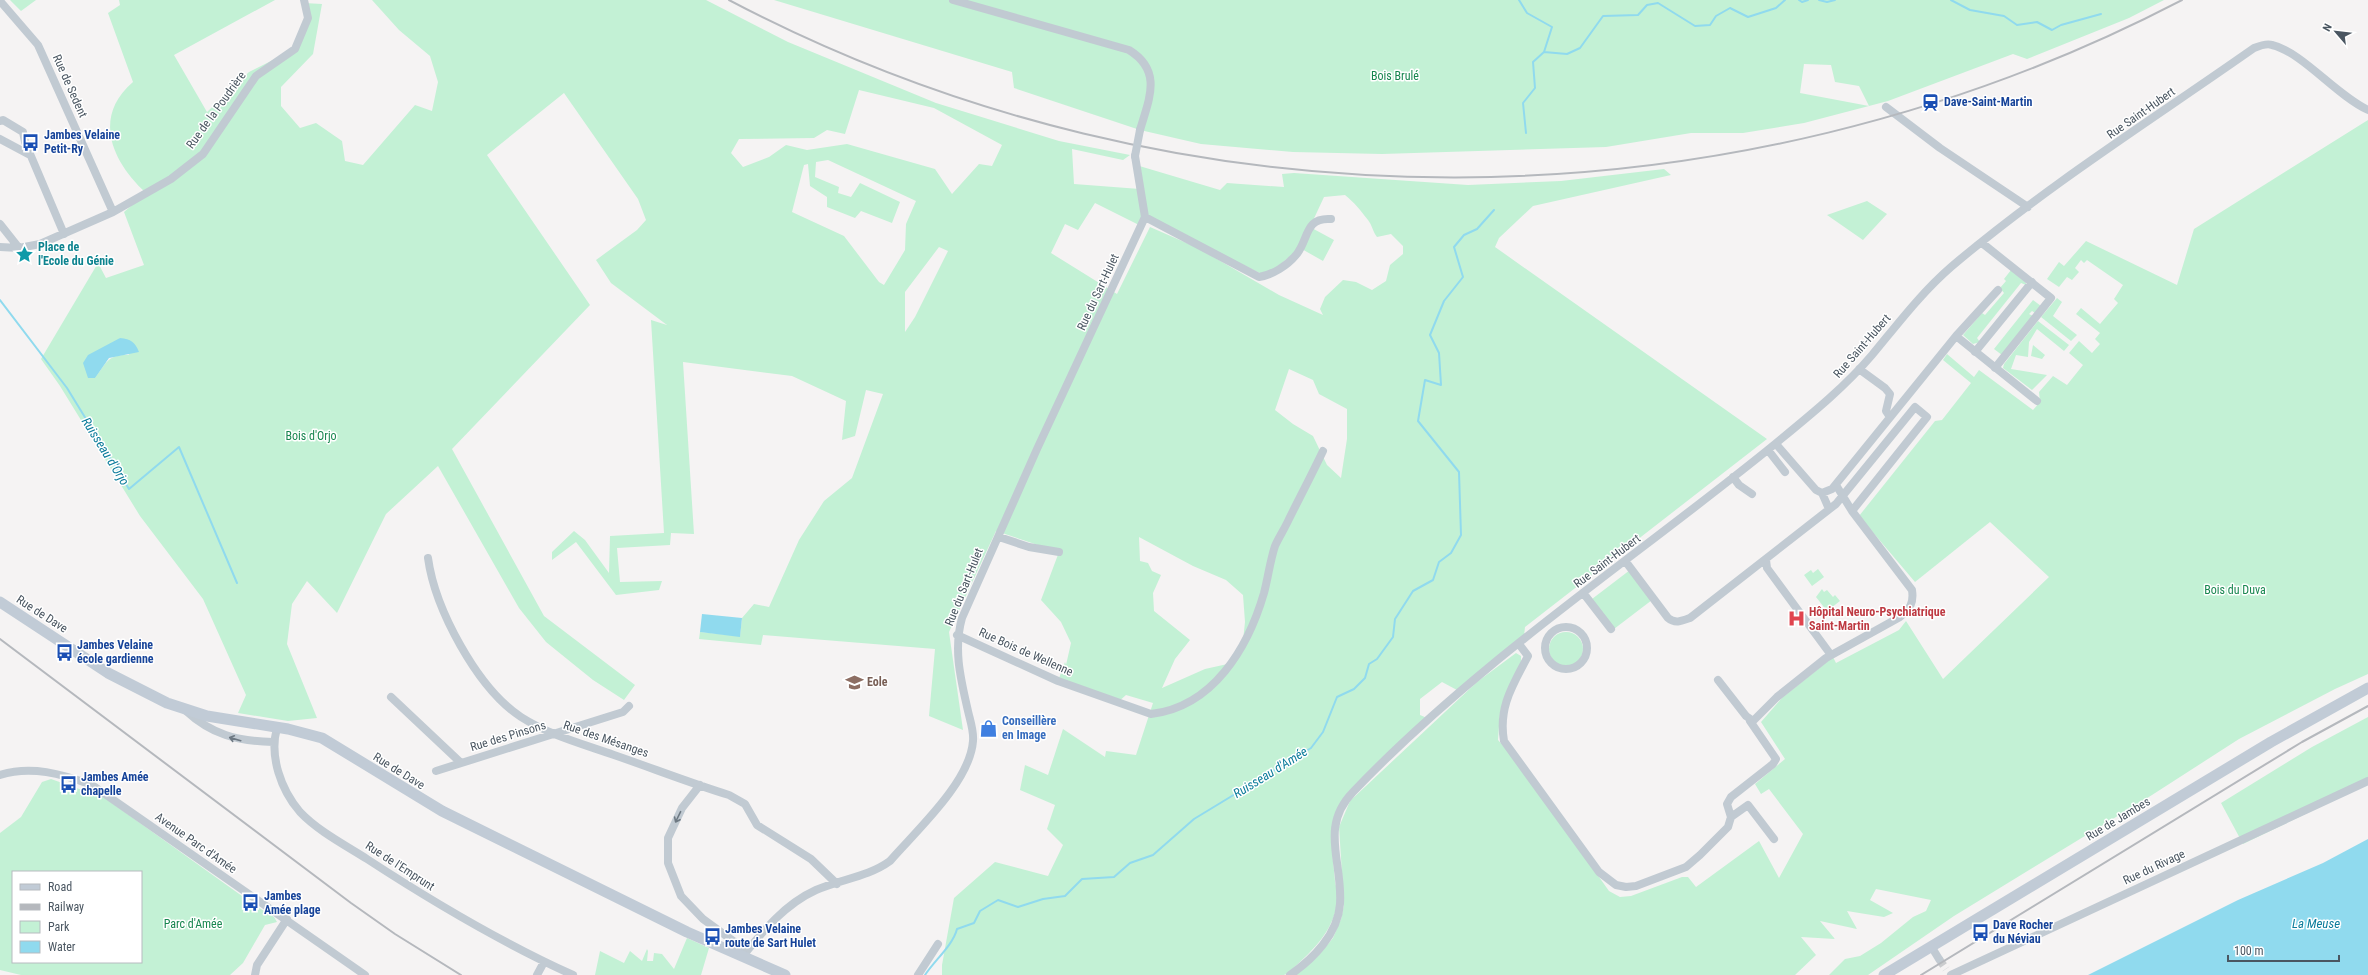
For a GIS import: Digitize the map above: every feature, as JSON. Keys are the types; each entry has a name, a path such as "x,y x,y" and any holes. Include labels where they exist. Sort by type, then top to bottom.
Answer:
{"main road":[{"name":"Rue de Dave","path":"0,602 108,673 139,690 185,710 240,723 277,728 322,738 442,811 744,954 785,975"},
{"name":"Rue de Jambes","path":"1884,975 2301,724 2368,688"}],"street":[{"name":"Rue de la Poudrière","path":"0,247 19,248 40,244 64,234 112,212 171,178 203,154 256,76 295,49 308,18 304,0"},
{"path":"953,0 1129,50 1136,54 1147,68 1150,77 1151,89 1135,156 1145,216 1259,277 1272,273 1296,255 1310,227 1316,220 1321,218 1330,219"},
{"name":"Rue de Sedent","path":"0,1 38,45 112,212"},
{"name":"Rue Saint-Hubert","path":"1290,975 1312,958 1325,942 1338,914 1341,901 1333,832 1342,804 1426,723 1519,644 1776,444 1841,388 1859,369 1899,320 1949,269 2028,207 2254,48 2270,44 2294,56 2346,97 2368,110"},
{"path":"1886,107 1940,148 2028,207"},
{"path":"0,121 3,120 23,132 30,155 64,234"},
{"path":"0,139 30,155"},
{"name":"Rue du Sart-Hulet","path":"744,954 786,907 817,889 878,870 890,861 953,789 966,770 973,740 958,668 957,635 962,618 1145,216"},
{"path":"0,224 19,248"},
{"path":"1982,243 2051,298 1995,368"},
{"path":"1975,352 2032,282"},
{"path":"1822,493 1828,492 1836,485 1956,336 1998,290"},
{"path":"1956,336 2037,401"},
{"path":"1859,369 1885,388 1890,394 1886,411 1890,417"},
{"path":"1626,562 1668,618 1672,621 1682,622 1690,618 1830,510 1915,407 1927,417 1852,512"},
{"path":"1776,444 1822,493 1830,510"},
{"path":"1768,450 1786,472"},
{"name":"Rue Bois de Wellenne","path":"957,635 1058,681 1085,689 1130,708 1151,714 1166,712 1194,699 1211,687 1229,667 1248,637 1264,593 1275,545 1323,451"},
{"path":"1733,478 1739,485 1752,494"},
{"path":"1750,721 1756,719 1778,697 1831,655 1900,617 1909,610 1914,600 1912,590 1841,497 1836,485"},
{"path":"998,537 1029,547 1059,552"},
{"name":"Rue des Mésanges","path":"428,558 430,571 447,616 462,649 484,683 521,717 555,734 729,795 745,804 757,824 811,859 837,884"},
{"path":"1766,560 1767,568 1831,655"},
{"path":"1584,594 1611,629"},
{"path":"1545,624 1552,633"},
{"path":"1571,628 1582,635 1587,648 1582,661 1578,666 1564,670 1552,664 1547,659 1545,645 1552,633 1557,629 1571,628"},
{"path":"1519,644 1528,656 1504,704 1501,726 1504,741 1607,879 1616,885 1636,886 1686,866 1700,855 1728,826 1731,817 1748,805 1774,839"},
{"path":"1718,680 1750,721 1776,759 1773,764 1731,797 1727,810 1731,817"},
{"name":"Rue des Pinsons","path":"391,697 461,763"},
{"name":"Rue des Pinsons","path":"436,771 623,712 629,706"},
{"path":"185,710 199,723 233,739 246,742 273,742"},
{"name":"Rue de l'Emprunt","path":"277,728 273,742 280,778 286,792 301,813 332,836 426,898 490,934 573,975"},
{"name":"Avenue Parc d'Amée","path":"0,774 17,771 46,771 92,785 287,919 365,975"},
{"name":"Rue du Rivage","path":"1949,973 2368,781"},
{"path":"700,785 682,808 668,838 668,863 681,896 703,919 744,954"},
{"path":"255,975 257,965 287,919"},
{"path":"918,975 938,944"},
{"path":"1931,946 1939,959"},
{"path":"537,975 544,962"}],"green space":[{"path":"10,0 36,0 21,11"},
{"name":"Bois d'Orjo","path":"119,0 275,0 174,55 207,112 249,72 295,49 308,18 304,3 322,4 313,54 281,87 281,106 300,128 316,123 342,141 345,161 363,165 415,105 432,111 438,82 430,56 399,30 372,0 706,0 788,42 936,103 1059,141 1130,155 1123,160 1072,149 1074,184 1140,189 1136,165 1220,190 1227,183 1284,187 1282,174 1294,173 1468,185 1561,181 1664,169 1671,175 1533,206 1499,238 1495,247 1767,439 1525,627 1524,636 1457,690 1442,682 1420,699 1420,715 1427,718 1349,791 1336,812 1332,834 1337,897 1335,913 1326,933 1319,942 1288,973 1284,975 942,975 942,965 954,898 995,862 1048,876 1063,845 1047,829 1055,805 1020,790 1025,765 1048,775 1063,729 1105,757 1106,751 1136,755 1153,703 1126,695 1117,703 1058,681 1065,662 1066,665 1071,643 1061,622 1041,600 1059,552 996,531 949,632 963,730 929,716 935,649 763,635 761,645 699,639 700,632 740,636 742,618 754,604 769,607 799,540 824,501 852,478 883,394 866,390 855,436 842,440 846,401 792,376 683,362 694,534 671,533 670,545 617,548 620,582 662,581 659,590 616,595 576,542 552,560 552,552 574,531 585,540 609,573 610,536 664,533 651,320 667,325 611,283 596,260 637,230 646,220 638,199 564,93 487,155 590,305 452,449 544,616 635,685 624,700 593,680 546,642 519,608 438,466 386,514 337,613 307,581 292,604 287,644 317,718 288,721 238,713 246,695 203,599 140,516 60,386 41,359 98,263 106,278 144,265 124,212 146,193 124,168 111,139 110,124 113,110 120,96 133,82 108,13 120,5","holes":["859,90 934,108 1002,145 992,166 979,164 952,194 935,169 847,144 807,150 786,145 769,157 743,167 731,153 739,139 814,138 827,130 845,134","828,160 916,201 906,224 905,250 884,285 879,282 844,236 792,212 804,165 808,164 810,186 827,197 827,207 855,218 861,211 892,223 900,202 860,183 851,197 838,193 839,187 815,177 816,162","1345,195 1355,204 1368,220 1377,237 1391,234 1403,246 1403,254 1390,265 1386,281 1372,290 1356,282 1343,280 1325,297 1320,309 1323,315 1279,295 1198,248 1150,227 1117,294 1051,253 1065,224 1078,230 1095,203 1141,226 1145,217 1266,276 1300,248 1323,261 1334,240 1310,227 1324,197","939,247 948,251 915,317 905,332 905,292","120,338 129,355 116,356 108,360 95,378","1289,369 1313,380 1319,394 1347,409 1347,439 1341,478 1327,465 1313,436 1293,424 1275,410","1139,537 1193,566 1226,580 1243,595 1245,622 1242,650 1232,663 1205,669 1162,688 1175,659 1190,640 1154,611 1153,593 1161,575 1152,571 1148,563 1140,561"]},
{"name":"Bois Brulé","path":"774,0 2164,0 2129,18 2027,59 2013,54 1888,101 1869,106 1804,123 1743,133 1691,133 1606,147 1382,154 1293,152 1201,144 1140,130 1014,88 1012,72","holes":["1804,64 1831,65 1835,82 1859,86 1869,106 1800,93"]},
{"name":"Bois du Duva","path":"2368,120 2368,674 2335,689 2239,739 2152,795 1954,916 1868,975 1829,975 1845,959 1860,956 1881,943 1913,917 1926,911 1931,900 1876,889 1870,900 1893,913 1884,917 1847,911 1857,929 1820,921 1835,939 1801,937 1816,955 1795,975 1296,975 1318,956 1333,938 1341,919 1344,905 1339,827 1350,801 1477,682 1516,653 1521,656 1521,662 1500,713 1498,740 1515,759 1609,891 1620,897 1631,896 1682,877 1688,877 1696,887 1759,841 1779,878 1803,834 1769,789 1761,794 1755,784 1785,759 1761,722 1782,698 1833,657 1836,663 1899,630 1906,621 1943,679 2049,577 1990,522 1915,582 1859,516 1935,421 1942,420 1971,383 1943,360 1947,354 1974,377 1979,370 2033,410 2040,402 2039,392 2053,376 2067,385 2083,365 2069,353 2079,341 2092,353 2100,344 2095,339 2100,333 2076,314 2081,308 2100,324 2118,303 2114,299 2123,285 2087,260 2084,263 2081,260 2075,268 2079,272 2072,280 2067,277 2059,287 2047,279 2059,262 2064,266 2086,241 2177,285 2194,229"},
{"path":"1867,201 1887,214 1863,240 1827,215"},
{"path":"2011,270 2026,283 2026,285 2021,283 1977,338 1980,342 1973,344 1963,335 1982,313 1985,315 2004,293 2000,288 2006,281 2004,279"},
{"path":"2057,298 2062,302 2053,316 2077,335 2071,341 2041,317"},
{"path":"2033,300 2041,306 2035,313 2032,311 2029,314 2033,316 2002,355 1994,349"},
{"path":"2038,321 2069,345 2064,351 2037,329 2029,342 2028,357 2016,355 2011,369 2047,375 2032,390 2003,368 2004,364"},
{"path":"2033,345 2045,355 2042,359 2031,356"},
{"path":"1818,569 1824,577 1812,586 1804,575 1811,570 1813,573"},
{"path":"1630,570 1652,600 1614,629 1592,599"},
{"path":"1822,589 1824,592 1827,590 1833,597 1835,595 1840,601 1827,611 1816,597"},
{"path":"1563,632 1569,632 1573,633 1580,639 1583,649 1582,656 1576,663 1569,666 1563,666 1559,665 1552,659 1549,652 1549,646 1550,642 1556,635"},
{"path":"2368,717 2368,784 2243,844 2221,803 2312,747"},
{"name":"Parc d'Amée","path":"51,779 105,798 256,906 274,917 277,922 265,925 243,963 230,975 21,975 0,970 0,833 21,817 42,782"},
{"path":"687,938 709,948 701,975 595,975 600,951 624,963 630,951 642,961 647,949 647,961 653,961 654,953 662,954 674,969"}],"water":[{"path":"120,338 127,339 132,342 139,352 109,358 95,378 88,378 83,363 88,355"},
{"path":"702,614 742,618 740,637 700,632"},
{"name":"La Meuse","path":"2368,839 2368,975 2088,975 2238,900 2323,863"}],"waterway":[{"path":"1519,0 1527,13 1552,27 1544,52"},
{"name":"Ruisseau d'Amée","path":"1526,133 1523,103 1535,88 1533,62 1544,52 1567,54 1580,48 1603,16 1638,15 1647,5 1658,3 1695,26 1710,25 1716,16 1730,8 1748,17 1776,8 1785,0"},
{"name":"Ruisseau d'Amée","path":"1799,0 1802,2 1808,0"},
{"name":"Ruisseau d'Amée","path":"1819,0 1827,2 1835,0"},
{"name":"Ruisseau d'Amée","path":"1951,0 1970,10 2004,16 2017,25 2037,22 2052,30 2061,25 2101,14"},
{"name":"Ruisseau d'Amée","path":"925,975 948,947 957,929 974,923 980,911 998,900 1018,907 1043,899 1065,896 1082,879 1114,877 1130,863 1153,855 1194,819 1311,748 1323,732 1337,697 1354,689 1365,678 1369,664 1377,659 1393,637 1395,619 1413,591 1433,580 1439,562 1451,553 1461,535 1459,472 1418,421 1425,380 1441,385 1439,353 1430,335 1444,301 1463,277 1454,247 1464,235 1477,229 1494,210"},
{"name":"Ruisseau d'Orjo","path":"0,300 67,388 129,489 179,447 237,583"}],"tunnel":[{"path":"1939,959 1946,969"}],"railway":[{"path":"729,0 903,78 1083,133 1268,167 1456,177 1643,166 1828,133 2009,77 2182,0"},
{"path":"0,639 351,903 395,934 461,975"},
{"path":"1921,975 2302,742 2368,706"}],"place":[{"name":"Dave-Saint-Martin","path":"1931,102"},
{"name":"Jambes Velaine Petit-Ry","path":"31,142"},
{"name":"Place de l'Ecole du Génie","path":"25,254"},
{"name":"Hôpital Neuro-Psychiatrique Saint-Martin","path":"1796,619"},
{"name":"Jambes Velaine école gardienne","path":"64,652"},
{"name":"Eole","path":"854,682"},
{"name":"Conseillère en Image","path":"989,728"},
{"name":"Jambes Amée chapelle","path":"68,784"},
{"name":"Jambes Amée plage","path":"251,903"},
{"name":"Dave Rocher du Néviau","path":"1980,932"},
{"name":"Jambes Velaine route de Sart Hulet","path":"712,936"}]}
